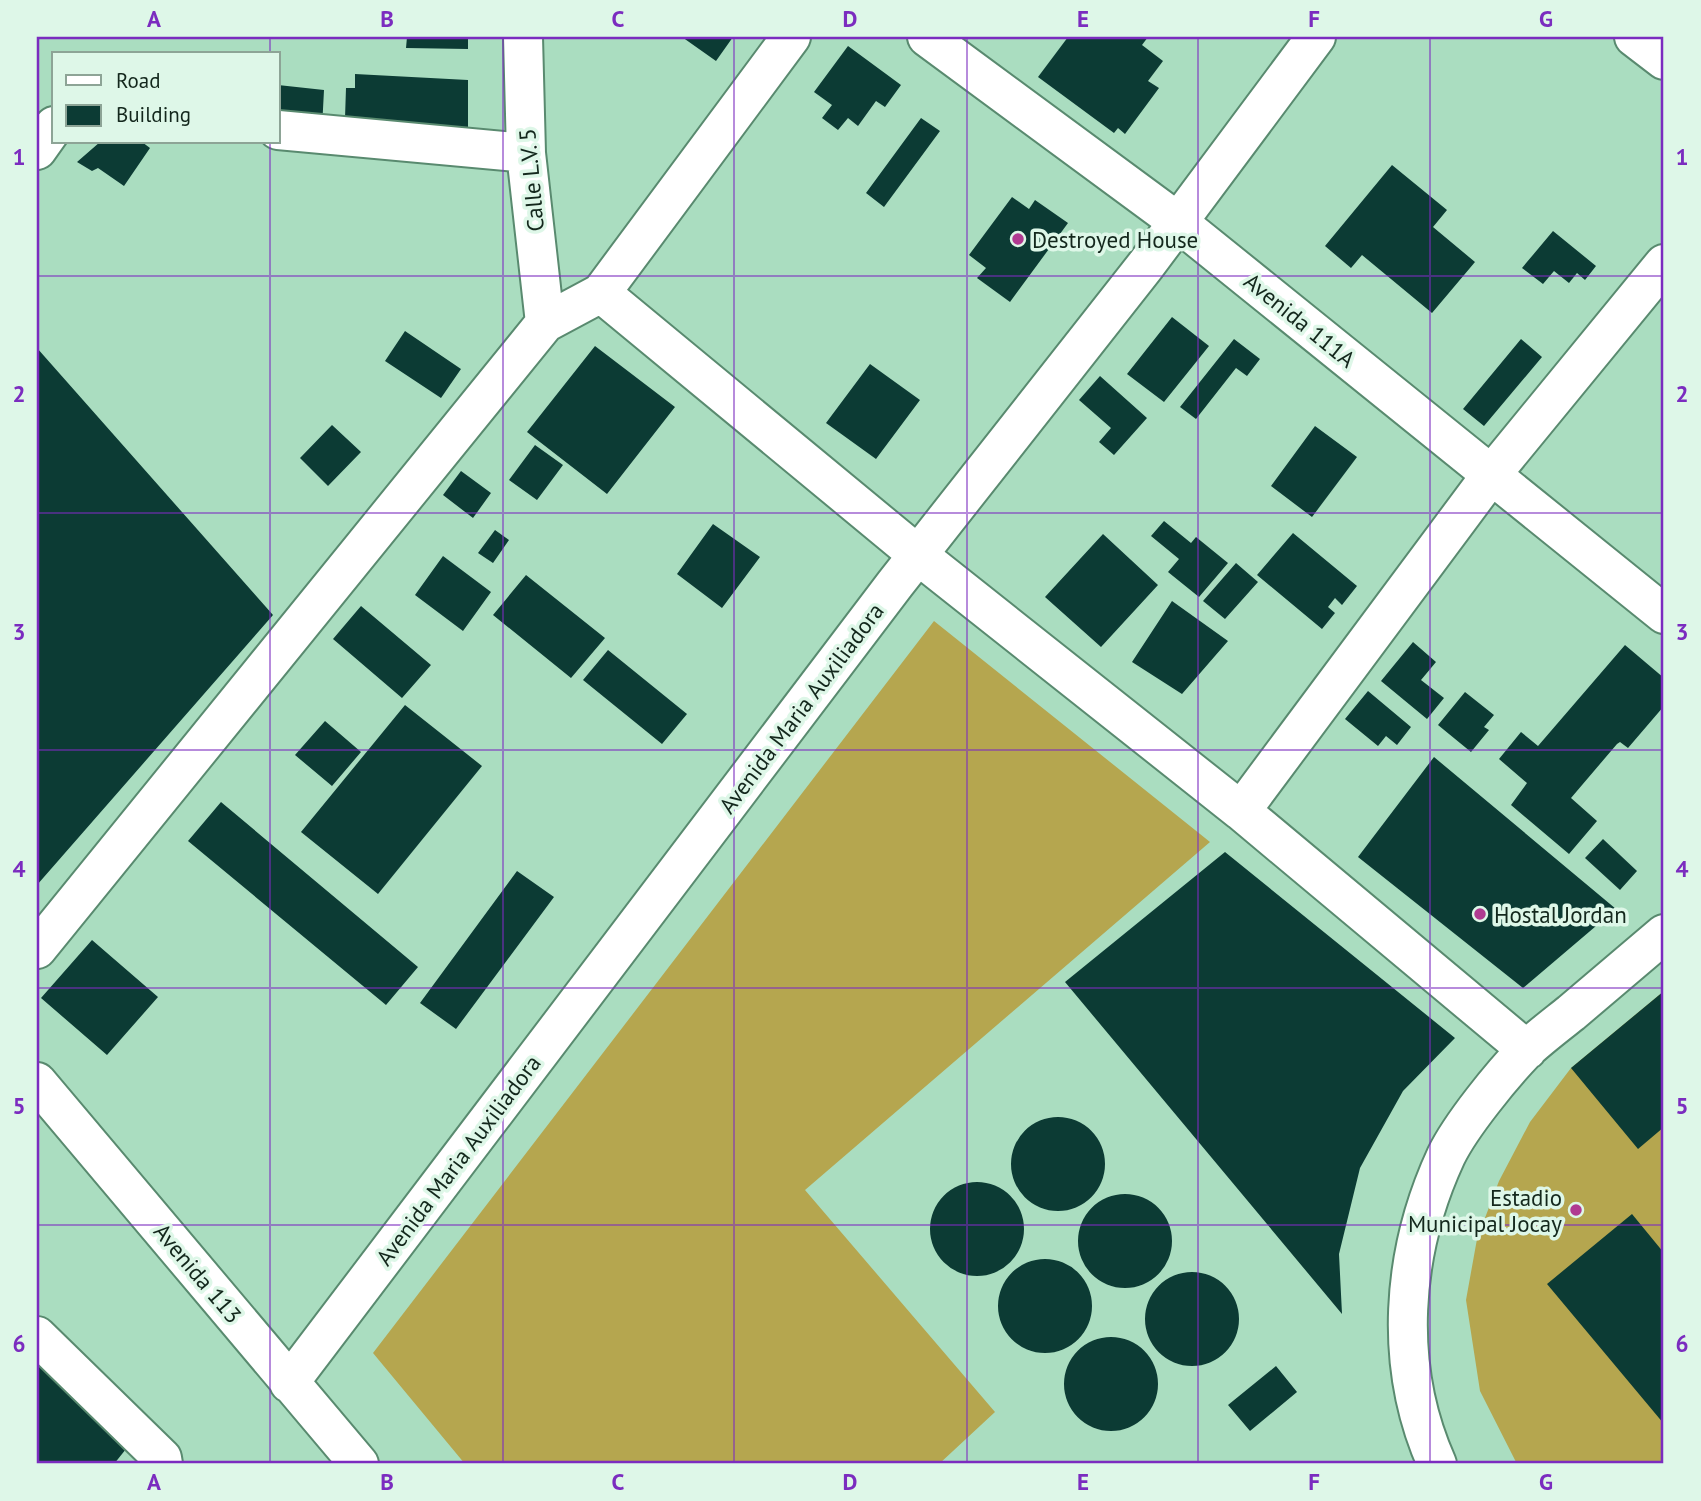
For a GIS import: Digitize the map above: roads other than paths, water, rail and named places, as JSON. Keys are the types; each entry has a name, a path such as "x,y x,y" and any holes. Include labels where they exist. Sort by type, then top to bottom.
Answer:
{"street":[{"name":"Calle L.V. 5","path":"523,37 526,153 545,323"},
{"path":"37,949 545,323 601,293 791,37"},
{"name":"Avenida 111A","path":"927,37 1178,222 1664,614"},
{"name":"Avenida Maria Auxiliadora","path":"289,1383 918,555 1178,222 1317,37"},
{"path":"1634,37 1664,60"},
{"path":"37,150 52,129"},
{"path":"280,130 526,153"},
{"path":"1241,811 1491,475 1664,264"},
{"path":"601,293 918,555 1241,811 1527,1050"},
{"path":"1437,1464 1415,1403 1408,1352 1407,1307 1425,1208 1448,1153 1479,1107 1527,1050 1664,934"},
{"name":"Avenida 113","path":"37,1082 359,1464"},
{"path":"37,1336 162,1458 163,1464"}],"place":[{"name":"Destroyed House","path":"1018,239"},
{"name":"Hostal Jordan","path":"1480,914"},
{"name":"Estadio Municipal Jocay","path":"1576,1210"}]}
